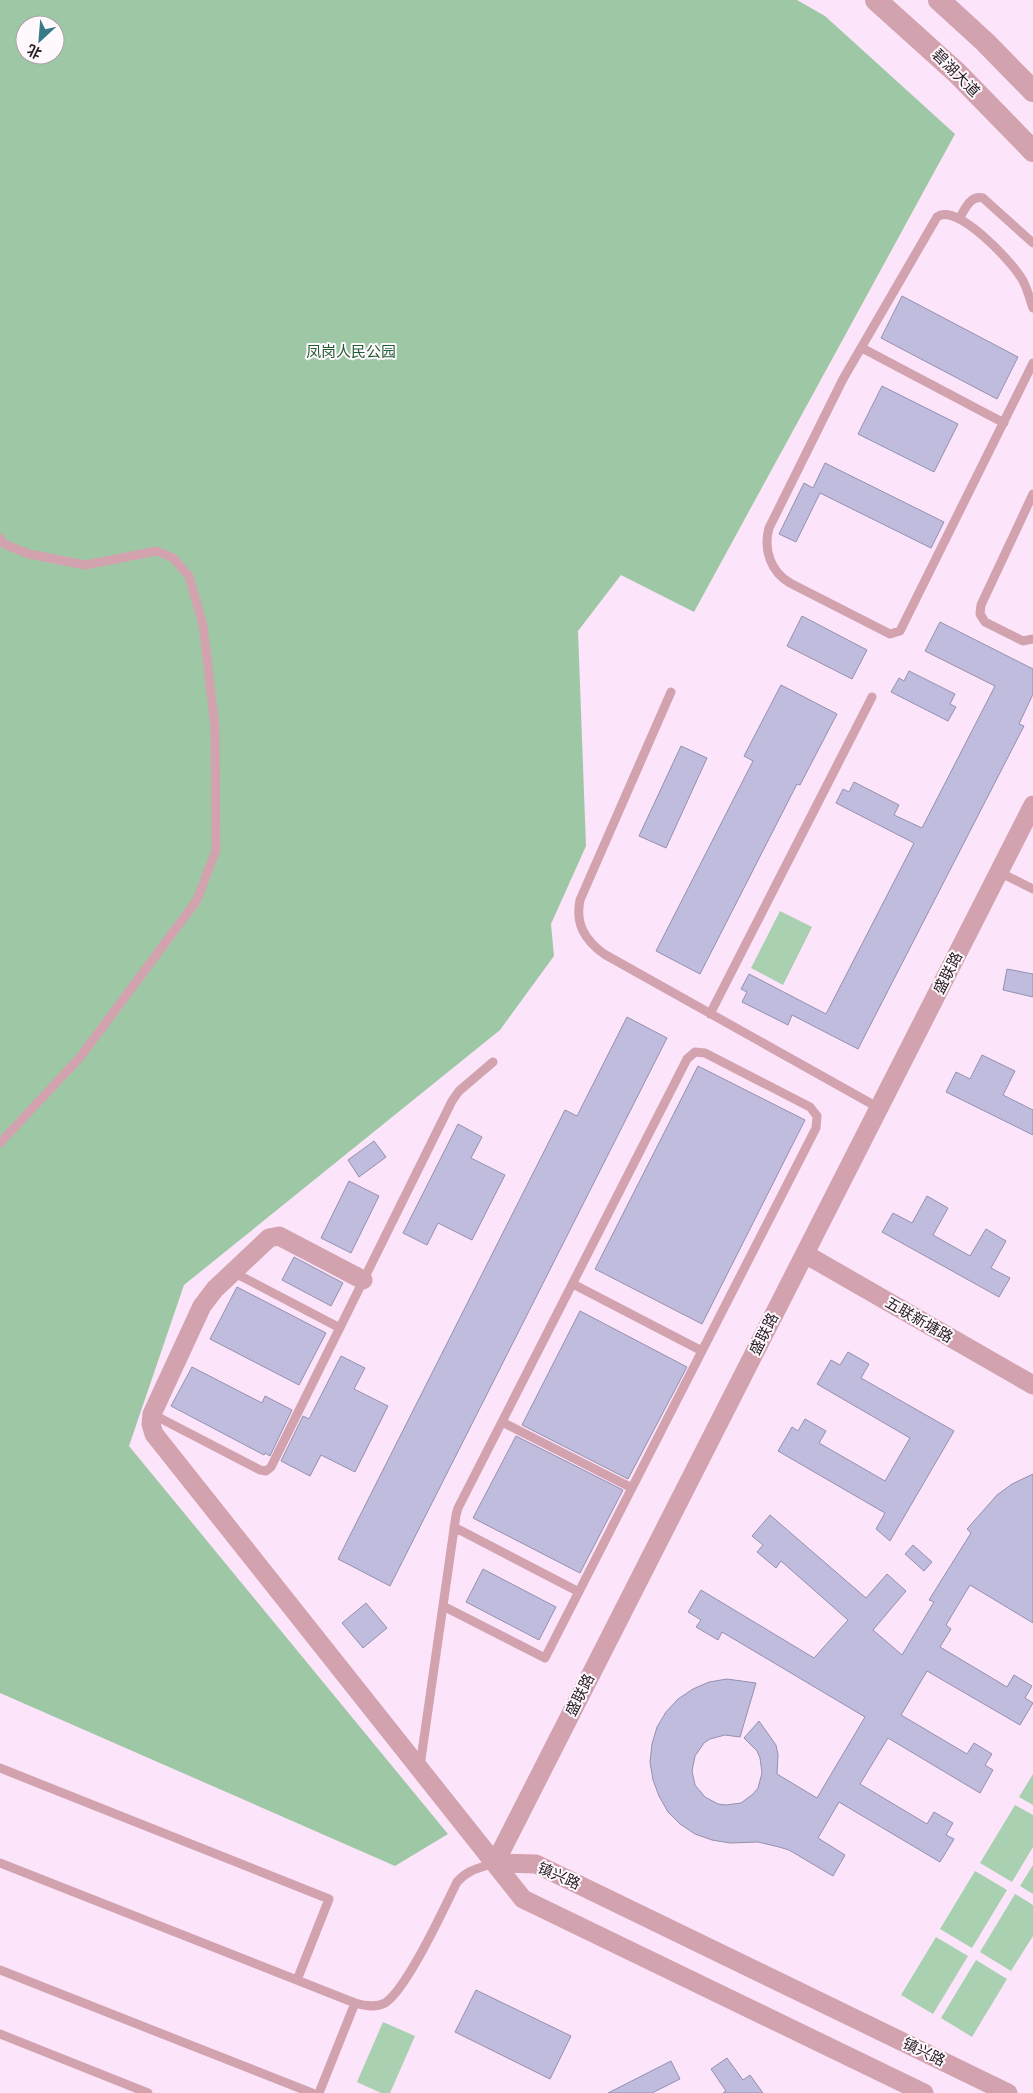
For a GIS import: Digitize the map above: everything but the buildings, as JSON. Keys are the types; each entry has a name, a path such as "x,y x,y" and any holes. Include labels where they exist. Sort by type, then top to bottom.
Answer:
{"street":[{"name":"碧湖大道","path":"876,0 951,67 1033,151"},
{"path":"939,0 985,42 1033,91"},
{"name":"盛联路","path":"495,1863 1033,805"},
{"path":"363,1280 279,1236 269,1238 215,1289 202,1306 152,1414 151,1424 154,1434 523,1899 924,2093"},
{"name":"五联新塘路","path":"805,1254 1033,1385"},
{"name":"镇兴路","path":"495,1863 536,1864 1008,2093"}],"lane":[{"path":"959,219 972,199 977,197 983,198 1033,242"},
{"path":"1033,308 1020,275 979,232 959,219 945,213 937,217 844,379 769,528 767,542 771,562 779,575 790,583 890,634 900,631 1033,363"},
{"path":"862,348 1004,423"},
{"path":"1033,494 981,605 980,614 985,622 1023,641 1033,639"},
{"path":"0,538 4,544 29,554 85,565 157,551 173,558 189,576 203,625 215,727 216,850 197,900 81,1056 0,1143"},
{"path":"671,692 584,891 578,912 582,931 593,946 710,1014 879,1108"},
{"path":"710,1014 872,697"},
{"path":"999,872 1033,889"},
{"path":"420,1769 454,1527 458,1508 687,1059 695,1052 705,1053 810,1108 817,1116 816,1128 545,1658 443,1606"},
{"path":"152,1414 260,1470 266,1471 271,1467 452,1100 458,1091 493,1062"},
{"path":"233,1271 340,1328"},
{"path":"573,1284 702,1351"},
{"path":"502,1422 632,1488"},
{"path":"454,1527 579,1592"},
{"path":"0,1768 329,1898 297,1980"},
{"path":"0,1863 355,2003 370,2007 390,1999 402,1984 423,1949 457,1882 464,1874 474,1869 495,1863"},
{"path":"0,1970 312,2093"},
{"path":"319,2093 355,2003"},
{"path":"0,2034 148,2093"}],"green space":[{"name":"凤岗人民公园","path":"0,0 797,0 825,16 955,134 694,612 621,575 578,631 586,846 551,924 554,956 500,1030 184,1285 129,1446 448,1834 395,1866 0,1693"},
{"path":"780,911 812,927 783,985 751,968"},
{"path":"1033,1774 1033,1805 1019,1797"},
{"path":"1015,1805 1033,1815 1033,1847 1012,1882 980,1863"},
{"path":"1033,1865 1033,1894 1020,1886"},
{"path":"975,1871 1007,1890 972,1948 940,1929"},
{"path":"1015,1894 1033,1905 1033,1936 1011,1971 980,1952"},
{"path":"936,1937 968,1956 933,2014 901,1995"},
{"path":"976,1960 1007,1979 972,2037 941,2018"},
{"path":"383,2022 415,2036 390,2093 381,2093 357,2082"}]}
